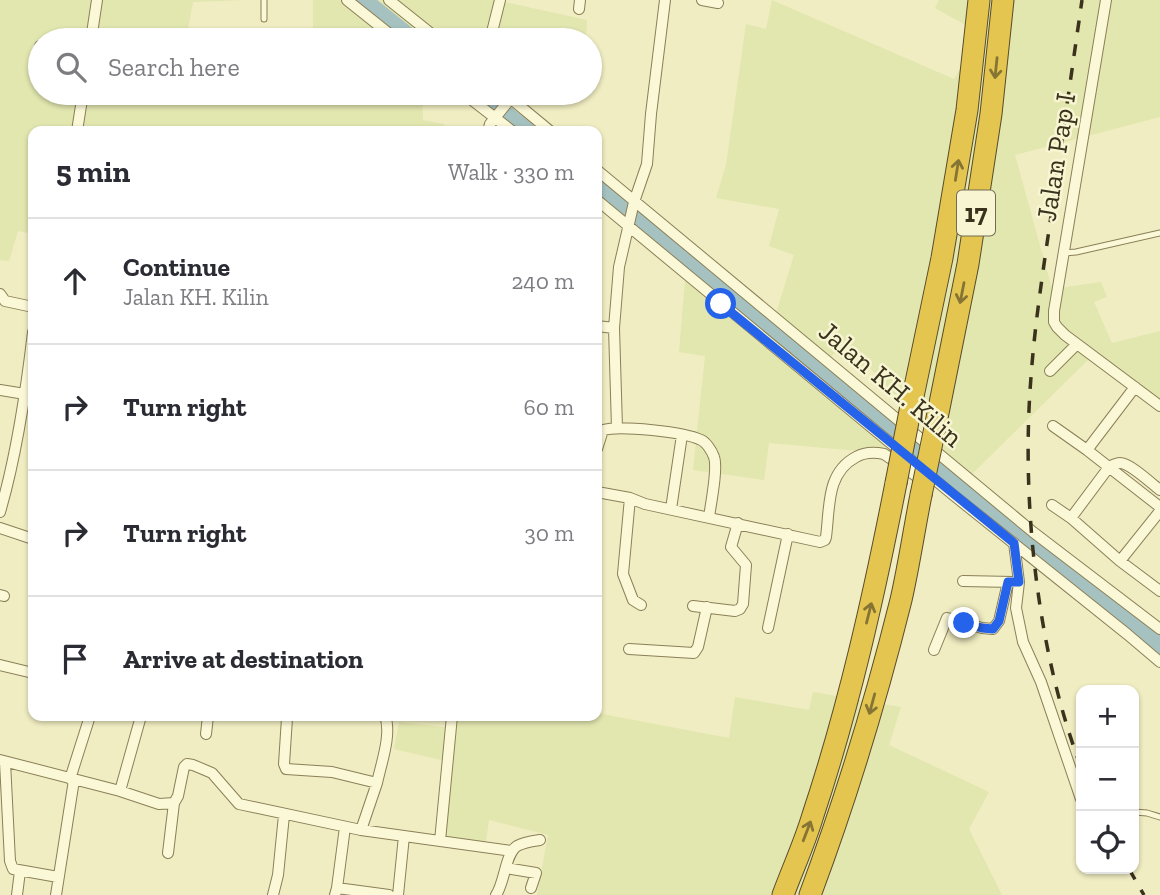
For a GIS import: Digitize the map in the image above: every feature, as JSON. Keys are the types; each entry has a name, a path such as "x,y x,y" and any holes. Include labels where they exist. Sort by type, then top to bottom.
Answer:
{"highway":[{"name":"17","path":"783,895 813,816 875,592 947,232 967,110 979,0"},
{"name":"17","path":"810,895 835,828 901,598 968,264 991,114 1003,0"}],"street":[{"path":"93,28 97,0"},
{"path":"347,0 382,28"},
{"path":"389,0 424,28"},
{"path":"493,28 500,0"},
{"path":"617,428 614,328 619,267 633,206 647,164 665,0"},
{"path":"702,0 718,3"},
{"name":"Jalan Pap I","path":"1077,344 1057,327 1054,311 1106,0"},
{"path":"78,126 81,105"},
{"path":"489,126 503,105"},
{"path":"503,105 510,126"},
{"path":"503,105 541,126"},
{"name":"Jalan KH. Kilin","path":"602,175 633,206 1026,525 1160,629"},
{"name":"Jalan KH. Kilin","path":"602,205 1160,662"},
{"path":"0,294 5,301 28,306"},
{"path":"602,327 614,328"},
{"path":"1050,371 1077,344 1160,406"},
{"path":"0,512 11,470 28,371"},
{"path":"1087,450 1135,387"},
{"path":"0,390 25,394"},
{"path":"20,421 28,421"},
{"path":"1053,426 1160,509 1119,561"},
{"path":"602,433 603,430 617,428 703,440 713,454 715,463 709,517"},
{"path":"671,509 682,435"},
{"path":"602,493 820,542 825,540 832,485 838,472 848,461 862,454 884,454 942,494 952,494"},
{"path":"1071,518 1109,467 1115,464 1123,463 1160,490"},
{"path":"630,498 624,574 633,600 641,606"},
{"path":"1052,505 1160,591"},
{"path":"693,606 735,611 743,604 746,565 731,547 738,523"},
{"path":"0,528 28,537"},
{"path":"768,628 788,534"},
{"path":"1014,543 1016,608 1023,642 1041,682 1076,784"},
{"path":"963,581 1014,582"},
{"path":"934,650 947,618 993,629 999,621 1014,582"},
{"path":"629,649 694,653 698,647 707,607"},
{"path":"0,665 28,672"},
{"path":"56,895 72,780 89,721"},
{"path":"120,791 140,721"},
{"path":"206,734 207,721"},
{"path":"287,721 286,769 332,772 377,783"},
{"path":"361,830 377,783 387,735 387,721"},
{"path":"440,841 452,721"},
{"path":"58,877 13,869 10,861 3,761 120,791 159,804 174,803"},
{"path":"168,853 174,803 187,764 212,773 239,804 361,830 512,851"},
{"path":"276,894 284,815"},
{"path":"345,827 336,891 389,895"},
{"path":"398,895 404,836"},
{"path":"496,895 501,888 512,851 520,845 540,839"},
{"path":"506,868 536,873 531,888"},
{"path":"17,895 19,871"}],"lane":[{"path":"264,0 264,19"},
{"path":"1064,253 1160,233"},
{"path":"1139,812 1160,817"}],"green space":[{"path":"0,0 246,0 193,2 188,28 28,28 28,105 422,105 423,120 444,124 28,126 28,233 18,231 9,261 0,260"},
{"path":"313,0 496,0 587,20 587,28 313,28"},
{"path":"772,0 954,79 980,33 935,8 939,0 1160,0 1160,117 1015,155 1052,289 1101,282 1107,297 1094,302 1112,343 1160,331 1160,408 1091,357 969,477 870,368 860,372 834,353 812,383 894,446 859,451 769,443 764,480 693,470 705,356 679,352 687,257 772,326 794,255 769,246 779,209 716,198 726,165 746,24 766,29"},
{"path":"813,692 901,707 889,745 989,792 969,829 1002,895 537,895 548,835 489,820 485,848 436,838 445,761 394,749 399,722 453,728 455,721 602,721 602,714 729,738 735,697 809,710"}],"waterway":[{"path":"362,0 397,28"},
{"path":"493,105 520,126"},
{"path":"602,192 1057,566 1160,647"}],"railway":[{"path":"1076,752 1053,675 1043,625 1031,524 1028,425 1043,272 1082,0"},
{"path":"1132,874 1144,895"}],"route":[{"path":"721,304 1014,543 1019,582 1008,582 999,621 993,629 964,623"}]}
